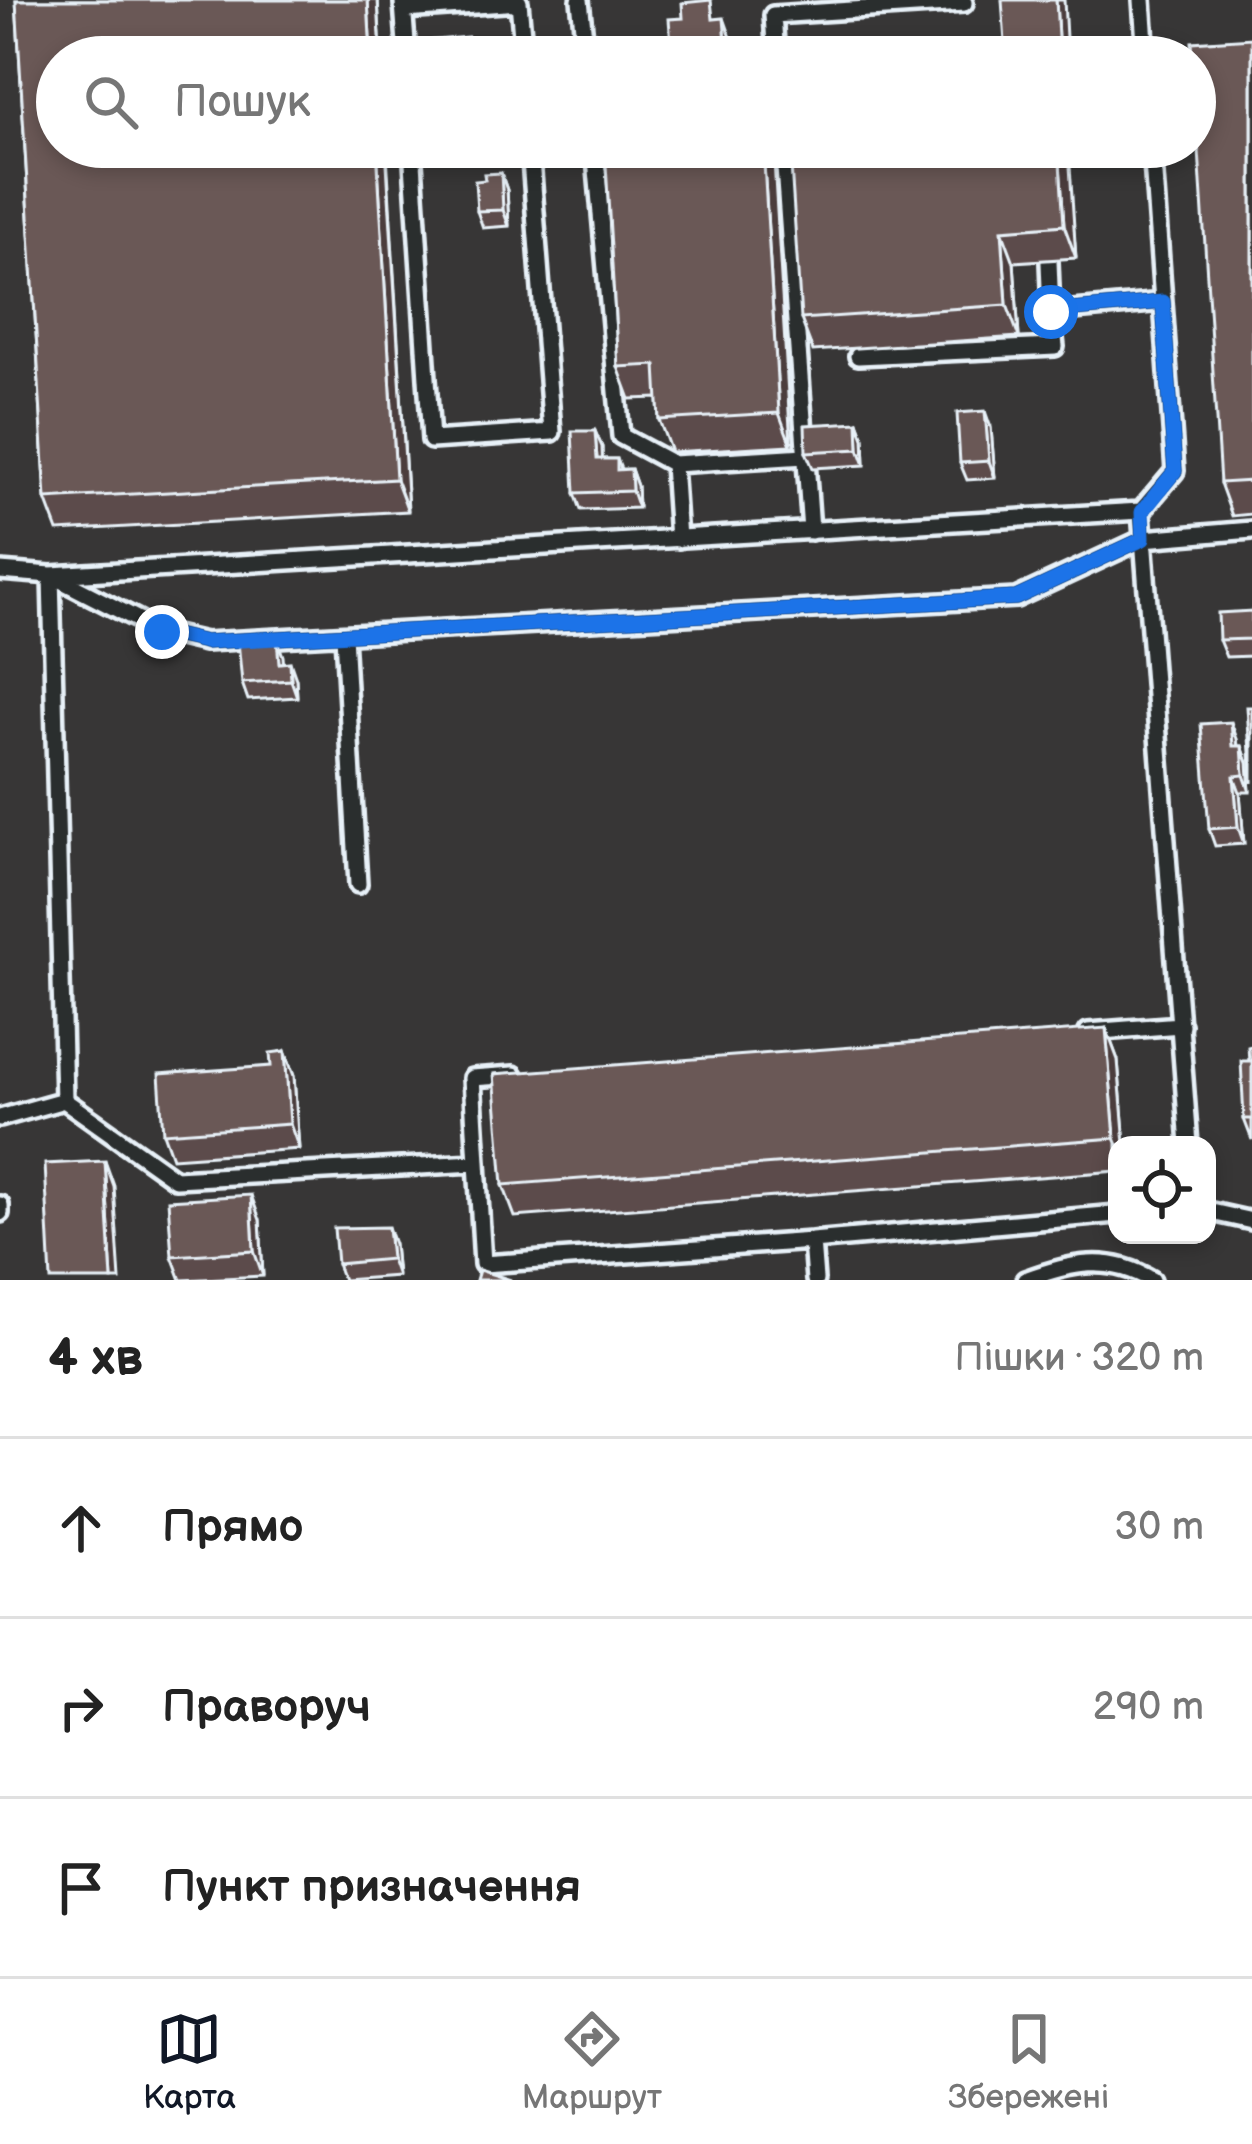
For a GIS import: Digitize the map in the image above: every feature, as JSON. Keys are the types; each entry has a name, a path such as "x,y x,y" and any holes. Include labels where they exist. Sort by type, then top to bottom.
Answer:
{"lane":[{"path":"580,0 584,36"},
{"path":"1142,0 1145,36"},
{"path":"405,36 403,5 519,2 522,36"},
{"path":"774,36 773,15 964,3"},
{"path":"413,168 431,440 552,432 532,168"},
{"path":"596,168 621,436 673,464 805,456"},
{"path":"785,168 811,531"},
{"path":"1153,168 1175,471 1142,512 1189,1136"},
{"path":"858,356 1055,347 1049,262"},
{"path":"1051,312 1163,302"},
{"path":"673,464 678,538"},
{"path":"0,571 51,575 1142,512"},
{"path":"51,575 162,632 205,642 1016,598 1143,539 1252,530"},
{"path":"51,575 64,1100"},
{"path":"344,634 358,884"},
{"path":"1063,1034 1180,1025"},
{"path":"543,1072 472,1078 483,1264 1108,1215"},
{"path":"0,1118 64,1100"},
{"path":"64,1100 175,1179 476,1162"},
{"path":"1216,1213 1252,1221"},
{"path":"812,1241 815,1280"},
{"path":"1025,1280 1091,1261 1130,1267 1151,1280"}],"building":[{"path":"16,0 368,0 370,36 36,36 36,168 378,168 396,479 46,499"},
{"path":"711,0 713,19 724,18 725,36 670,36 669,19 683,18 682,3"},
{"path":"1002,0 1056,0 1058,36 1005,36"},
{"path":"1252,38 1252,481 1220,483 1200,168 1216,168 1216,40"},
{"path":"606,168 764,168 779,413 659,420 656,365 618,367"},
{"path":"791,168 1060,168 1064,225 1002,230 1007,305 801,319"},
{"path":"501,173 503,210 477,211 475,181 485,180 484,174"},
{"path":"985,411 989,461 960,463 957,413"},
{"path":"858,422 859,449 806,452 805,425"},
{"path":"572,431 595,431 597,459 617,459 617,470 631,469 632,491 575,493"},
{"path":"1252,611 1252,639 1219,640 1218,613"},
{"path":"277,639 279,663 290,662 291,680 242,683 238,641"},
{"path":"1247,707 1252,707 1252,783"},
{"path":"1231,722 1233,746 1242,746 1244,775 1234,776 1238,827 1209,829 1201,724"},
{"path":"1106,1028 1115,1136 503,1185 494,1074"},
{"path":"1252,1046 1252,1119 1244,1119 1241,1061 1249,1061 1248,1047"},
{"path":"285,1051 290,1124 163,1133 159,1074 271,1066 270,1053"},
{"path":"105,1161 112,1280 51,1280 45,1164"},
{"path":"251,1195 254,1251 172,1256 168,1200"},
{"path":"388,1227 391,1259 337,1264 334,1228"},
{"path":"479,1270 511,1280 476,1280"}],"route":[{"path":"162,632 205,642 1016,598 1143,539 1142,512 1175,471 1163,302 1051,312"}]}
